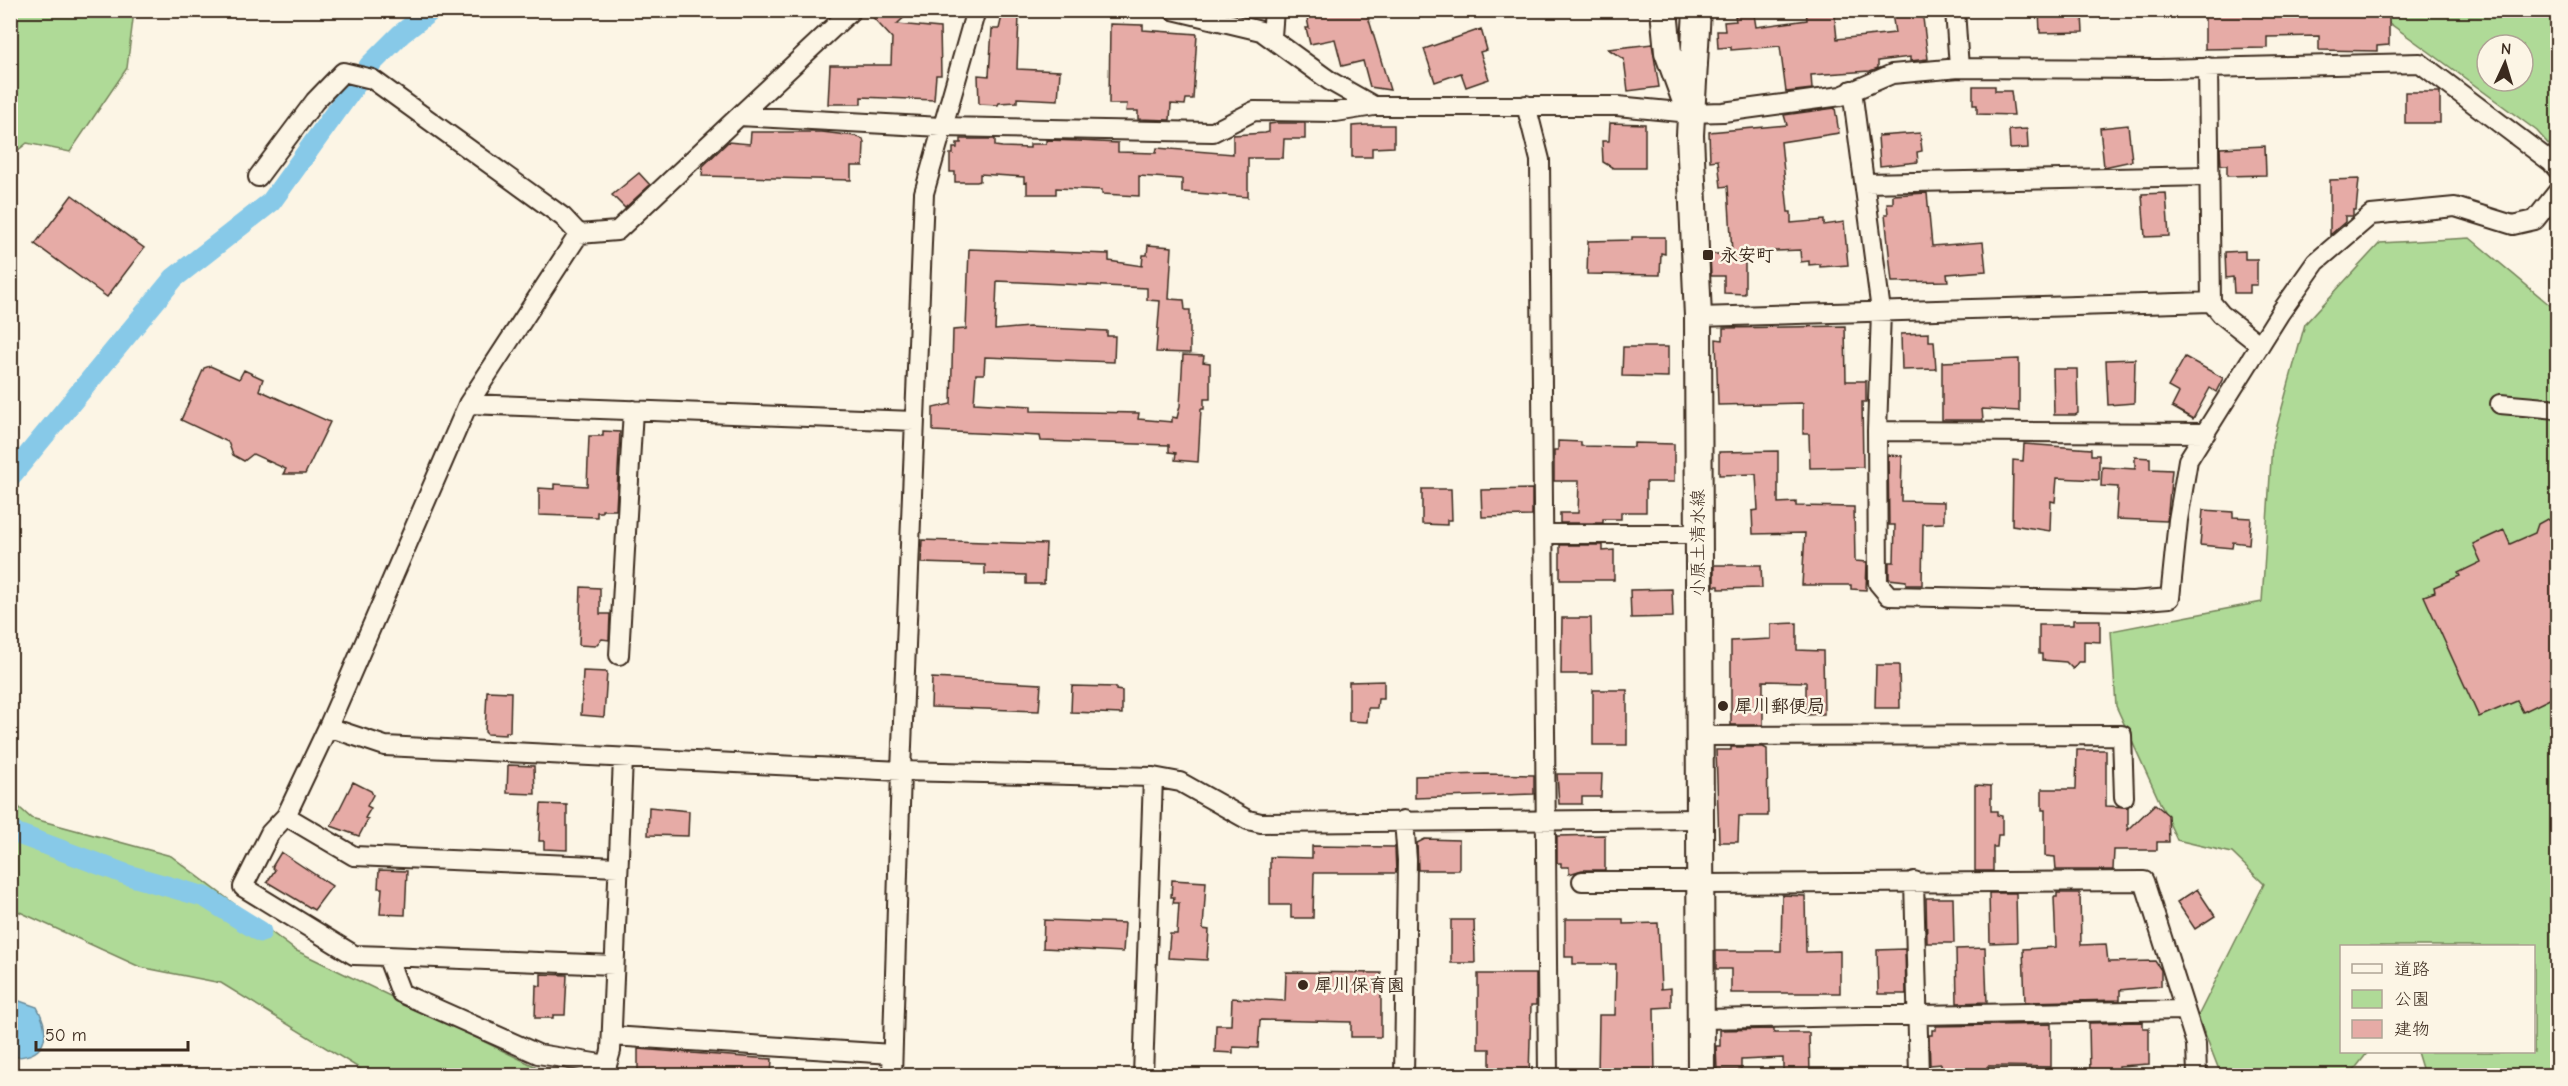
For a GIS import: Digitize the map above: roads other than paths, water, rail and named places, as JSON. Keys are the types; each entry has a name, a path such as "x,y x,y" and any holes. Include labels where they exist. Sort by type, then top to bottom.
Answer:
{"main road":[{"path":"1664,10 1668,52 1690,112"},
{"name":"小原土清水線","path":"1697,10 1690,112 1691,194 1698,317 1697,534 1701,819 1701,1076"}],"street":[{"path":"579,234 617,231 852,10"},
{"path":"892,1076 901,771 924,193 976,10"},
{"path":"1173,10 1261,31 1272,36 1330,81 1374,106"},
{"path":"1272,36 1274,10"},
{"path":"1954,10 1959,68"},
{"path":"739,116 941,127 1213,132 1254,111 1336,112 1374,106 1617,106 1690,112 1723,112 1841,96 1892,74 1959,68 2074,70 2420,63 2551,162 2558,170"},
{"path":"2208,68 2211,302 2221,314 2260,345"},
{"path":"258,177 315,101 343,72 372,79 563,217 579,234"},
{"path":"1852,90 1881,311 1878,583 1888,596 2132,602 2170,598 2178,520 2188,460 2260,345 2316,262 2371,215 2455,207 2513,225 2535,220 2558,191"},
{"path":"1526,105 1540,160 1548,1076"},
{"path":"1864,183 2210,176"},
{"path":"579,234 505,344 468,404 329,718 328,727 286,816 270,833 243,887 354,955 614,965"},
{"path":"1698,317 2211,302"},
{"path":"468,404 914,421"},
{"path":"2500,404 2558,409"},
{"path":"619,655 633,410"},
{"path":"1878,431 2206,433"},
{"path":"1545,534 1697,534"},
{"path":"328,727 385,746 901,771 1153,777 1180,782 1255,822 1404,820 1547,822 1701,819"},
{"path":"1700,736 2122,735 2124,797"},
{"path":"387,956 401,993 538,1054 607,1065 612,1036 623,758"},
{"path":"1143,1076 1153,777"},
{"path":"286,816 354,856 618,867"},
{"path":"1404,820 1407,860 1404,1076"},
{"path":"1582,881 1701,883 2144,881 2196,1044 2197,1076"},
{"path":"1914,881 1919,1076"},
{"path":"1701,1019 2184,1010"},
{"path":"612,1036 892,1054"}],"water":[{"path":"11,998 37,1007 45,1033 41,1047 27,1056 16,1057 11,1062"}],"waterway":[{"path":"369,66 401,34 432,10"},
{"path":"10,477 174,278 271,202 356,84"},
{"path":"10,831 128,875 205,897 261,932"}],"place":[{"name":"永安町","path":"1708,255"},
{"name":"犀川郵便局","path":"1723,706"},
{"name":"犀川保育園","path":"1303,985"}]}
